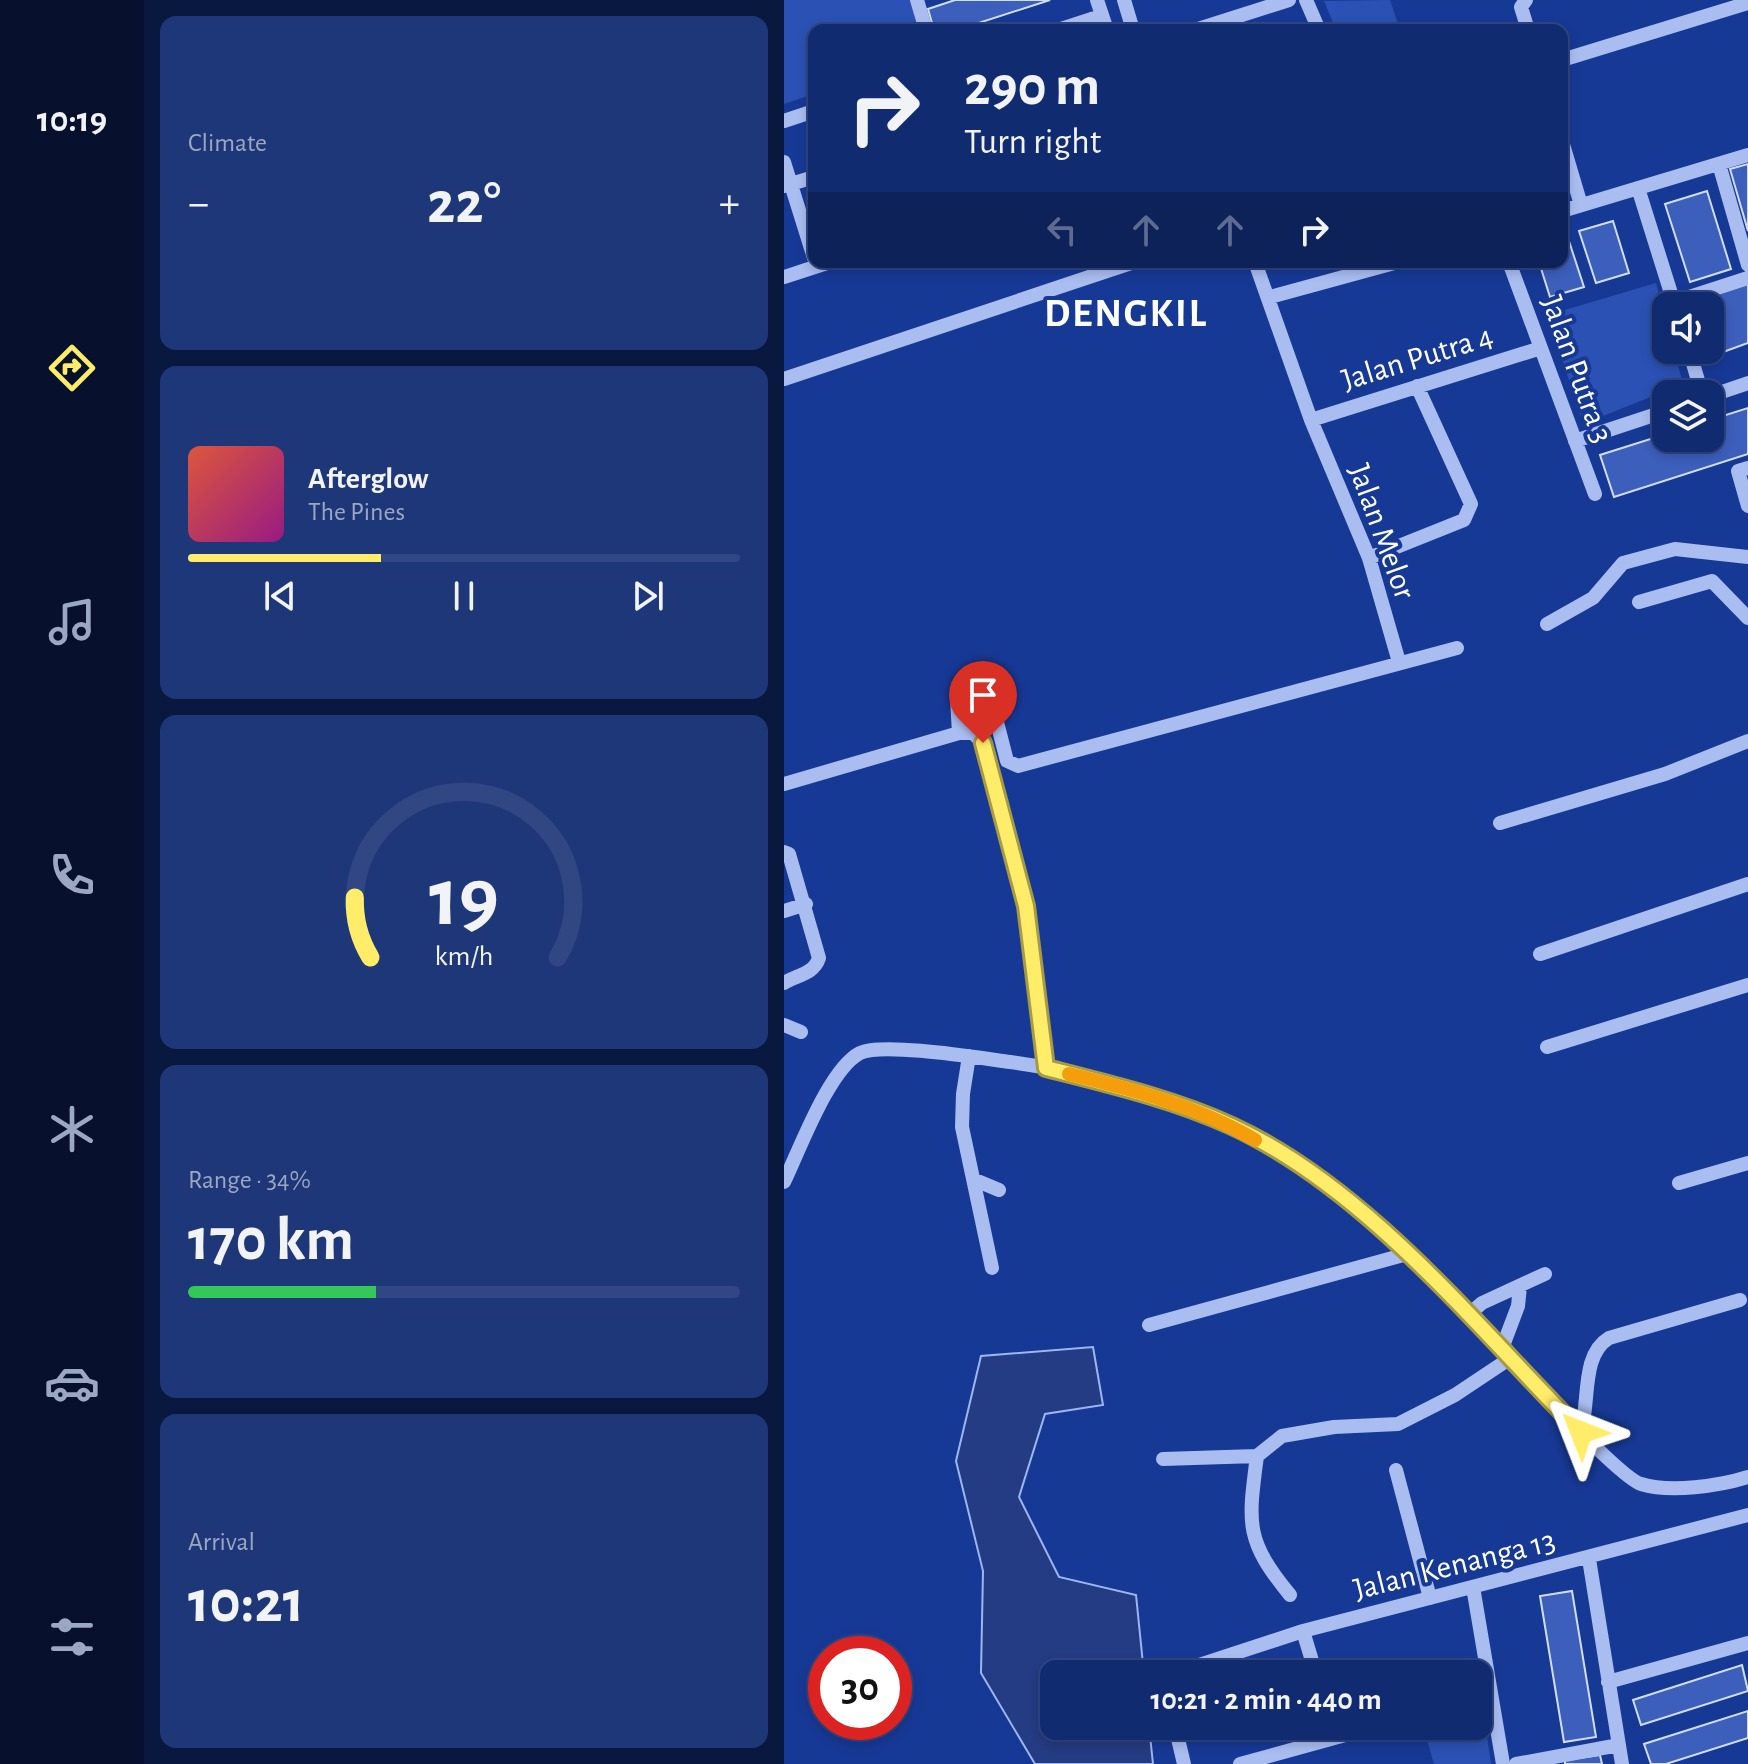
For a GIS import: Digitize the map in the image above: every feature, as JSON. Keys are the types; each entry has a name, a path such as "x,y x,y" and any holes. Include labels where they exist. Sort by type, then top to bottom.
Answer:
{"street":[{"path":"917,0 924,24"},
{"path":"1097,0 1104,23"},
{"path":"1124,0 1131,24"},
{"path":"1214,24 1289,0"},
{"path":"1306,0 1316,24"},
{"path":"1526,0 1521,7 1526,24"},
{"path":"1568,58 1748,3"},
{"path":"784,121 808,113"},
{"path":"1568,209 1748,155"},
{"path":"1568,161 1581,205"},
{"path":"784,162 787,185 808,236"},
{"path":"1719,164 1748,265"},
{"path":"787,185 808,179"},
{"path":"1638,188 1670,292"},
{"path":"784,277 808,267"},
{"path":"784,379 1116,268"},
{"name":"Jalan Melor","path":"1258,268 1311,420 1369,558 1399,662"},
{"path":"1270,297 1376,268"},
{"name":"Jalan Putra 3","path":"1511,268 1595,494"},
{"path":"1708,292 1748,278"},
{"name":"Jalan Putra 4","path":"1311,420 1541,348"},
{"path":"1724,391 1748,383"},
{"path":"1369,558 1464,520 1471,504 1417,386"},
{"path":"1575,441 1652,416"},
{"path":"1748,468 1738,471 1748,506"},
{"path":"1547,624 1593,598 1623,563 1675,549 1748,557"},
{"path":"1639,602 1712,581 1748,618"},
{"path":"959,733 957,699 964,693 985,693 992,703 1007,761 1018,766 1457,648"},
{"path":"784,783 959,733 973,733 983,743 1022,891 1046,1068"},
{"path":"1500,823 1665,774 1748,741"},
{"path":"784,852 789,854 806,904 819,958 816,966 784,983"},
{"path":"1540,954 1748,884"},
{"path":"784,911 806,904"},
{"path":"1547,1047 1748,985"},
{"path":"784,1025 801,1032"},
{"path":"784,1182 832,1085 844,1065 862,1052 926,1050 1046,1068 1124,1087 1232,1126 1312,1172 1381,1228 1581,1432 1640,1484 1714,1488 1748,1477"},
{"path":"969,1056 961,1113 992,1268"},
{"path":"1679,1183 1748,1163"},
{"path":"975,1180 999,1190"},
{"path":"1149,1325 1407,1254"},
{"path":"1467,1316 1482,1303 1545,1274"},
{"path":"1163,1459 1257,1456 1282,1436 1334,1427 1398,1424 1455,1395 1505,1355 1520,1286"},
{"path":"1581,1432 1589,1405 1591,1356 1597,1345 1609,1338 1740,1300"},
{"path":"1257,1456 1251,1532 1264,1563 1290,1595"},
{"path":"1396,1470 1430,1598"},
{"name":"Jalan Kenanga 13","path":"1214,1660 1303,1631 1589,1559 1748,1515"},
{"path":"1589,1559 1622,1764"},
{"path":"1473,1587 1481,1660"},
{"path":"1303,1631 1312,1660"},
{"path":"1608,1682 1748,1643"},
{"path":"1492,1723 1503,1764"},
{"path":"1178,1740 1184,1764"},
{"path":"1240,1764 1310,1740"},
{"path":"1516,1764 1619,1745"}],"shaded area":[{"path":"784,0 910,0 918,24 808,24 808,96 784,104"},
{"path":"1390,0 1398,24 1334,24 1324,1"},
{"path":"1656,283 1658,292 1652,292 1652,364 1678,364 1682,380 1652,380 1652,396 1583,424 1548,315"},
{"path":"1093,1347 1103,1405 1045,1414 1019,1497 1059,1577 1136,1595 1143,1660 1040,1660 1040,1740 1150,1740 1153,1764 1035,1764 981,1673 983,1571 956,1461 981,1356"},
{"path":"1427,1740 1487,1740 1491,1764 1434,1764"}],"building":[{"path":"955,0 1050,0 976,24 932,24 928,9"},
{"path":"1748,164 1748,231 1730,169"},
{"path":"1707,191 1731,269 1690,282 1665,204"},
{"path":"1613,221 1629,273 1596,283 1579,231"},
{"path":"1568,238 1584,287 1550,297 1541,268 1568,268"},
{"path":"1748,282 1748,343 1724,352 1724,292 1719,292"},
{"path":"1748,408 1748,454 1614,497 1600,455 1652,438 1652,452 1724,452 1724,416"},
{"path":"1572,1591 1596,1737 1564,1742 1540,1596"},
{"path":"1742,1665 1748,1691 1641,1725 1633,1700"},
{"path":"1748,1711 1748,1738 1666,1764 1651,1764 1644,1744"},
{"path":"1600,1755 1602,1764 1565,1764 1565,1760"}],"slow traffic":[{"path":"1069,1074 1124,1087 1232,1126 1255,1140"}],"district":[{"name":"DENGKIL","path":"1126,312"}],"route":[{"path":"983,743 1026,906 1046,1068 1124,1087 1232,1126 1312,1172 1381,1228 1581,1432"}]}
